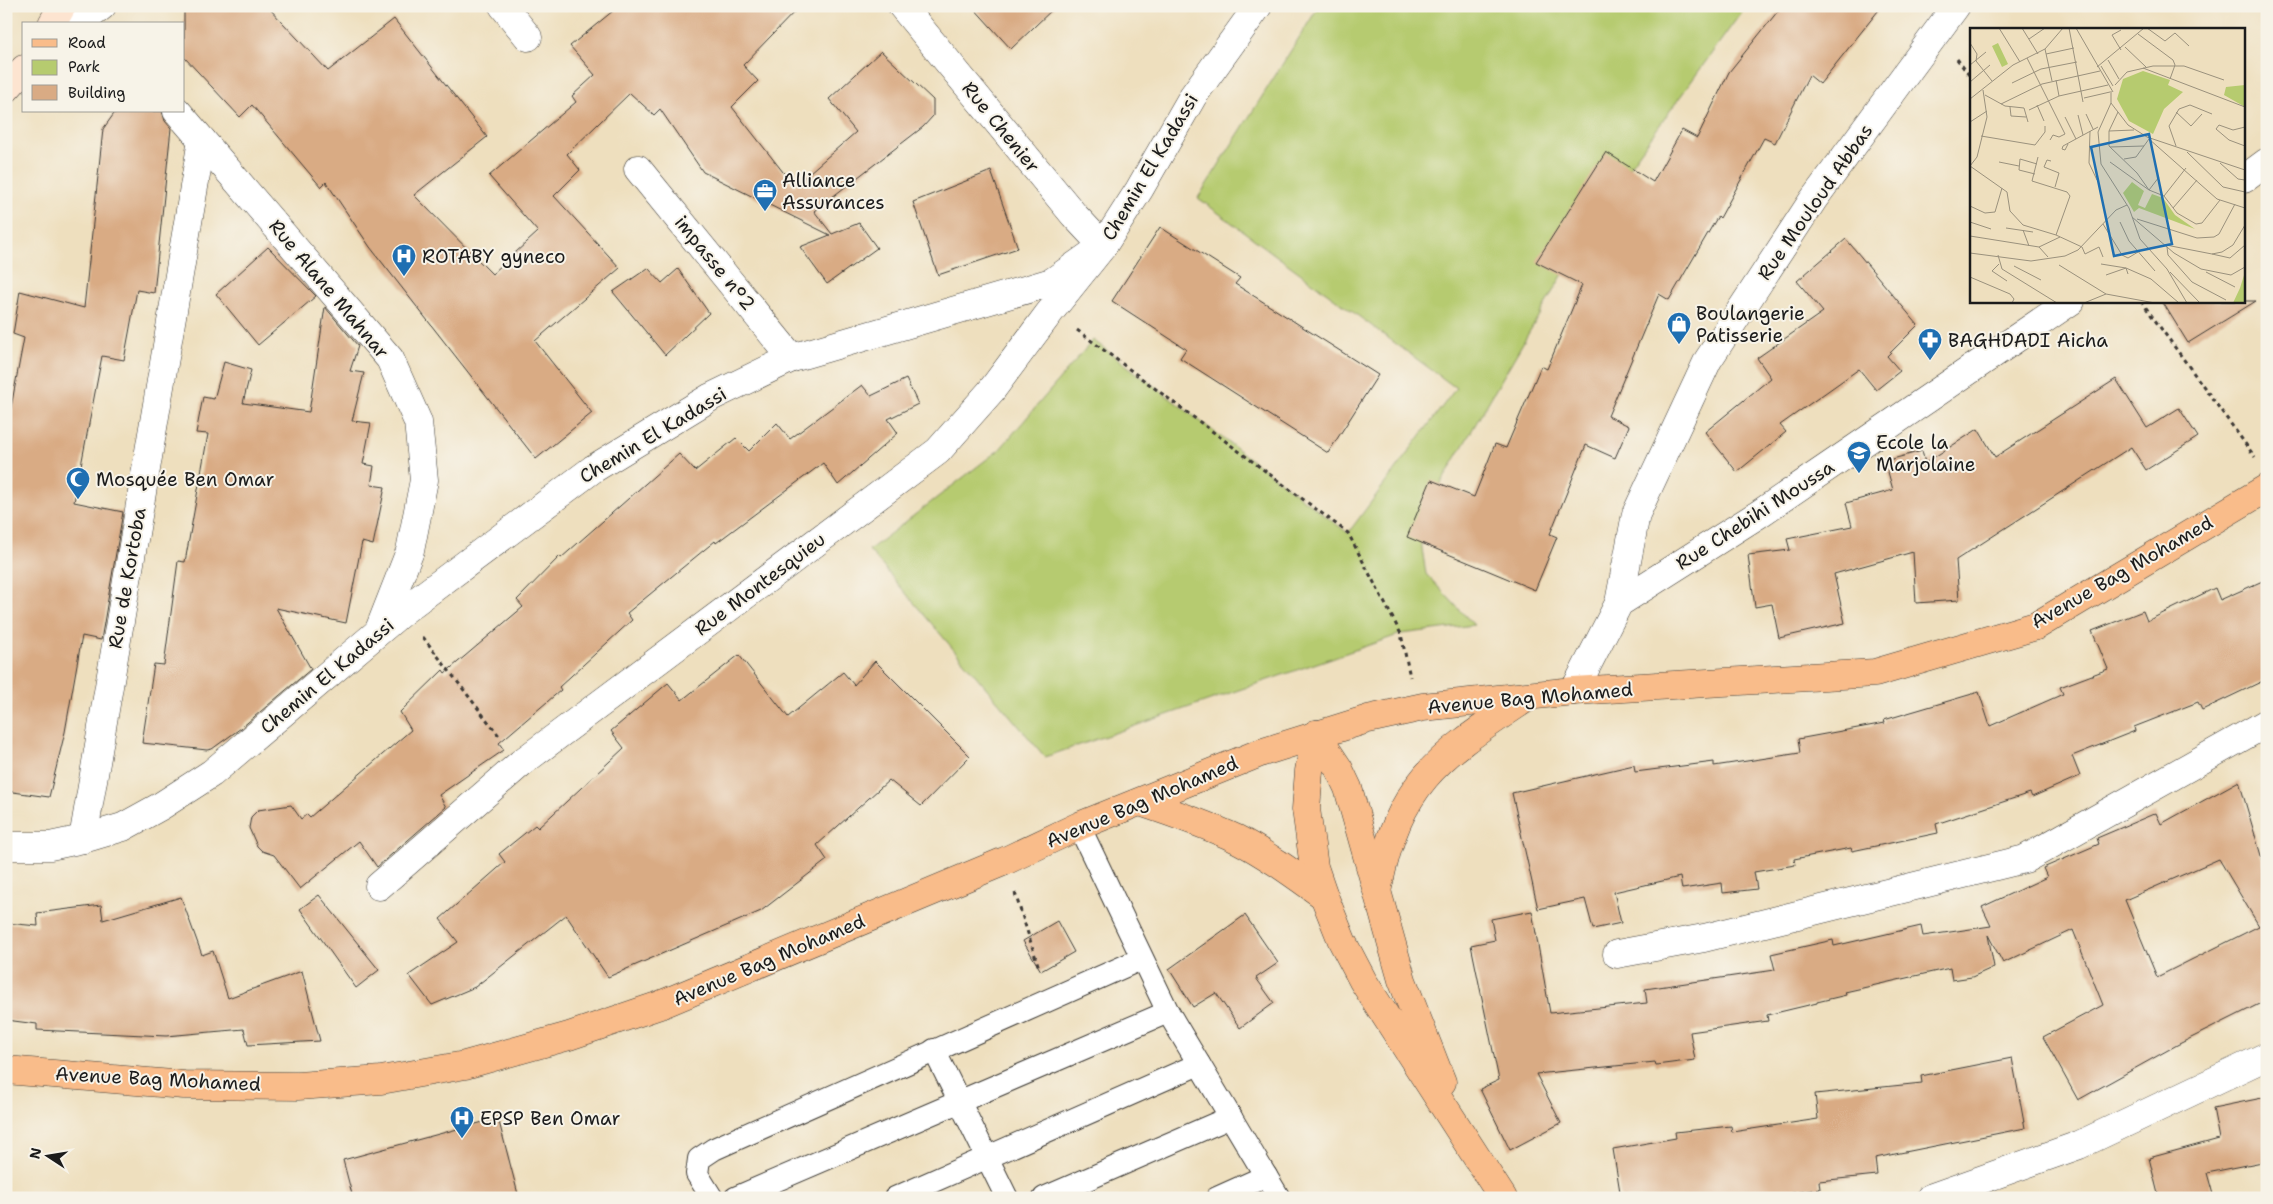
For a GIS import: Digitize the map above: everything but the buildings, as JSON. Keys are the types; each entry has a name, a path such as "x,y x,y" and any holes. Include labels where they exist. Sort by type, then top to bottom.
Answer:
{"main road":[{"path":"53,22 62,6"},
{"path":"6,89 22,71"},
{"name":"Avenue Bag Mohamed","path":"6,1070 184,1085 298,1086 381,1080 465,1065 568,1036 660,1005 1005,861 1079,826 1260,753 1368,719 1416,708 1574,691 1875,673 2036,626 2267,488"},
{"path":"1378,890 1385,851 1398,816 1417,785 1442,758 1530,696"},
{"path":"1316,734 1336,763 1348,788 1378,890 1388,936 1402,980 1433,1062 1471,1147"},
{"path":"1316,734 1309,771 1306,809 1314,867 1342,941 1363,981 1503,1198"},
{"path":"1140,802 1189,818 1237,840 1282,865 1324,896"}],"street":[{"path":"503,6 528,37"},
{"name":"Rue Chenier","path":"902,6 1074,215 1103,246"},
{"name":"Chemin El Kadassi","path":"6,846 50,846 83,839 123,827 161,806 212,773 403,611 594,468 711,398 792,358 1052,282 1103,246 1139,190 1193,96 1258,6"},
{"name":"Rue Mouloud Abbas","path":"1619,603 1636,514 1708,360 1813,200 1956,6"},
{"name":"Rue Alane Mahnar","path":"178,112 390,359 418,422 424,480 421,498 410,551 377,635"},
{"name":"Rue de Kortoba","path":"83,839 202,140"},
{"path":"2255,171 2267,146"},
{"name":"impasse n°2","path":"638,169 792,358"},
{"name":"Rue Montesquieu","path":"379,886 521,763 938,451 990,391 1103,246"},
{"name":"Rue Chebihi Moussa","path":"1619,603 1759,514 2069,302"},
{"path":"1574,691 1619,603"},
{"path":"1617,954 1704,938 2025,858 2267,723"},
{"path":"1934,1197 2079,1145 2267,1056"}],"lane":[{"path":"1079,826 1168,1012 1279,1198"},
{"path":"712,1198 697,1174 699,1159 714,1148 1141,959"},
{"path":"735,1198 1168,1012"},
{"path":"934,1050 1007,1198"},
{"path":"895,1198 1199,1064"},
{"path":"1044,1198 1230,1117"},
{"path":"1217,1198 1266,1176"}],"path":[{"path":"2142,302 2255,458"},
{"path":"1050,312 1093,340 1348,533 1401,634 1416,708"},
{"path":"403,611 521,763"},
{"path":"1005,861 1039,968"}],"green space":[{"path":"1319,6 1746,6 1609,195 1418,523 1426,574 1474,625 1401,634 1045,757 869,550 1000,449 1093,340 1348,533 1456,388 1198,198"}],"place":[{"name":"Alliance Assurances","path":"765,212"},
{"name":"ROTABY gyneco","path":"404,277"},
{"name":"Boulangerie Patisserie","path":"1679,345"},
{"name":"BAGHDADI Aicha","path":"1930,361"},
{"name":"Ecole la Marjolaine","path":"1859,474"},
{"name":"Mosquée Ben Omar","path":"78,500"},
{"name":"EPSP Ben Omar","path":"462,1139"}]}
